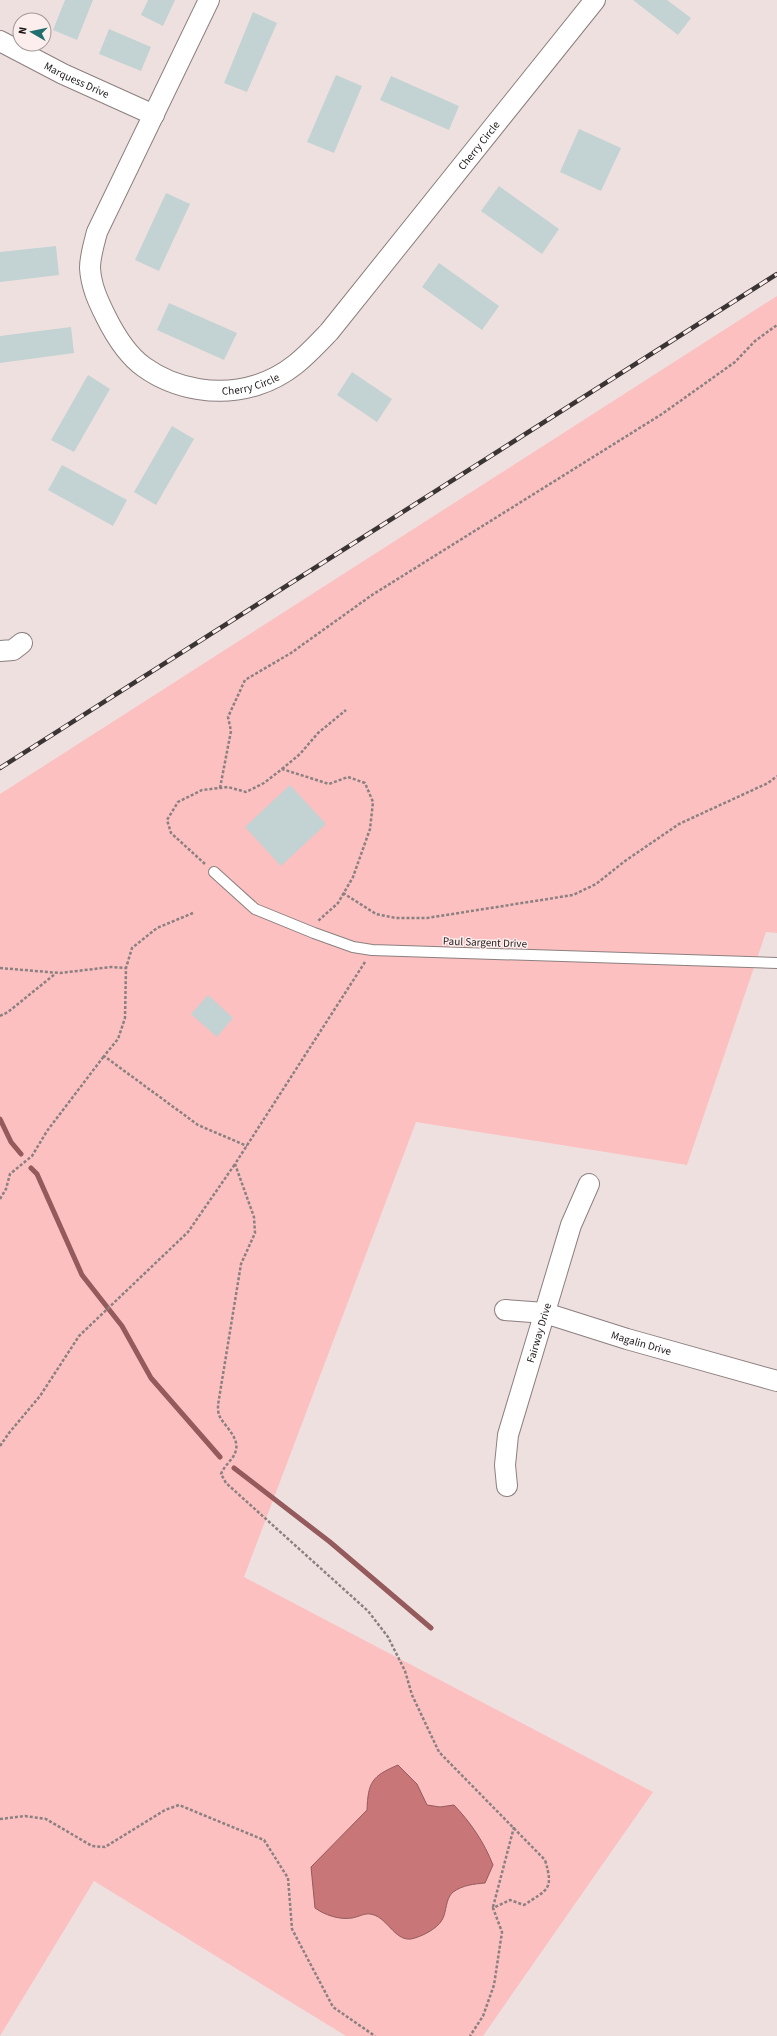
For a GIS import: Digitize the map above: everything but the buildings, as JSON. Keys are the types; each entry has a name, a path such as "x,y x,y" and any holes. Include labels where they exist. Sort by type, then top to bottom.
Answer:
{"street":[{"name":"Cherry Circle","path":"209,0 97,232 92,250 90,267 92,284 97,299 114,332 127,350 143,367 165,379 188,387 211,390 234,390 256,385 277,377 297,365 329,332 595,0"},
{"name":"Marquess Drive","path":"0,41 63,74 154,115"},
{"path":"0,651 13,650 22,643"},
{"name":"Fairway Drive","path":"507,1486 505,1465 508,1435 571,1225 589,1184"},
{"name":"Magalin Drive","path":"505,1310 545,1313 627,1339 777,1381"}],"lane":[{"name":"Paul Sargent Drive","path":"214,872 255,909 308,931 353,947 372,950 777,964"}],"path":[{"path":"220,788 231,731 228,717 245,680 290,653 372,595 662,414 735,362 755,341 777,325"},
{"path":"214,872 171,833 167,820 178,802 202,790 228,787 246,792 264,783 300,754 318,733 346,710"},
{"path":"282,769 329,784 348,777 366,784 373,802 370,829 353,878 338,903 308,931"},
{"path":"343,893 376,914 396,918 427,918 573,895 596,884 625,861 679,824 768,784 777,776"},
{"path":"0,1199 6,1189 10,1174 32,1156 47,1131 118,1039 125,1018 126,968 132,948 157,928 193,913"},
{"path":"0,1446 40,1396 79,1336 188,1232 247,1146 372,950"},
{"path":"0,968 55,973 111,967 126,968"},
{"path":"0,1016 8,1012 55,973"},
{"path":"104,1056 198,1125 247,1146"},
{"path":"235,1164 254,1217 254,1233 241,1264 218,1405 219,1416 231,1431 236,1443 235,1454 225,1465 220,1474 226,1483 368,1611 388,1637 405,1671 412,1695 439,1752 545,1860 550,1878 546,1890 524,1905 510,1900 493,1908"},
{"path":"0,1819 25,1816 46,1819 92,1846 105,1847 165,1810 179,1805 264,1840 288,1878 292,1929 333,2007 375,2036"},
{"path":"470,2036 483,2016 494,1985 502,1932 493,1908 514,1827"}],"shaded area":[{"path":"777,296 777,933 766,932 687,1165 416,1122 244,1577 653,1792 483,2036 346,2036 94,1881 0,2036 0,794"},
{"path":"398,1765 417,1784 427,1805 440,1807 454,1805 466,1819 486,1848 493,1865 485,1883 465,1886 453,1892 450,1895 444,1917 440,1923 428,1932 411,1939 405,1939 400,1936 381,1919 370,1914 352,1918 337,1918 323,1913 315,1908 311,1867 367,1810 370,1786 373,1781 382,1773"}],"waterway":[{"path":"0,1119 11,1142 21,1154"},
{"path":"31,1168 37,1174 82,1275 122,1326 151,1378 220,1457"},
{"path":"234,1468 330,1542 431,1628"}],"railway":[{"path":"0,768 777,274"}]}
